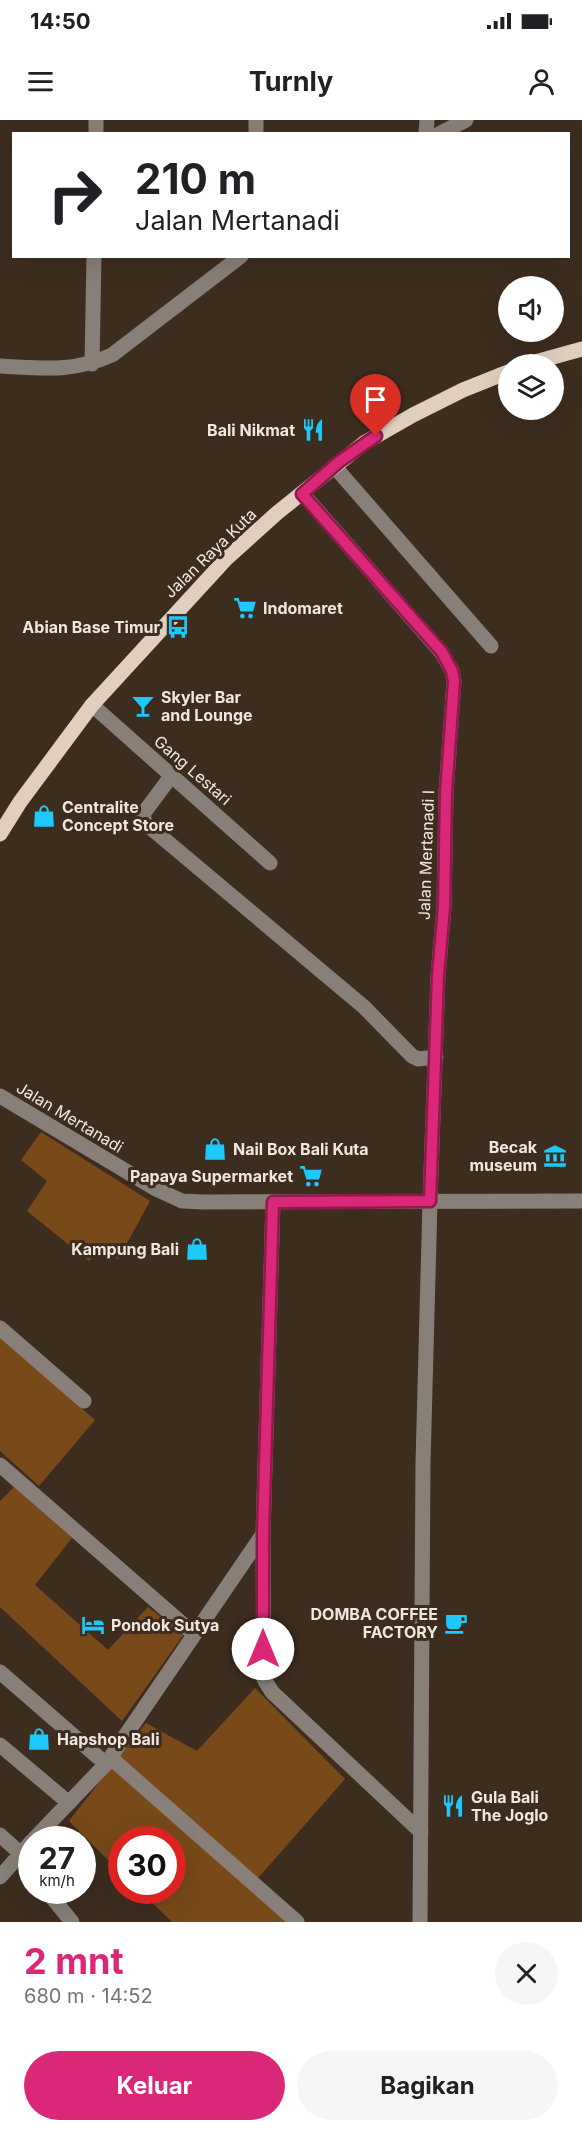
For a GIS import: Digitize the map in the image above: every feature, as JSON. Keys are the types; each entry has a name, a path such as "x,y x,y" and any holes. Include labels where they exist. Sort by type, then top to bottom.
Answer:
{"main road":[{"path":"564,354 582,349"},
{"name":"Jalan Raya Kuta","path":"0,834 20,802 92,705 226,559 364,443 463,390 498,376"}],"street":[{"path":"443,132 466,120"},
{"path":"92,364 94,258"},
{"path":"0,366 67,369 92,364 112,355 238,258"},
{"path":"334,466 491,646"},
{"name":"Jalan Mertanadi I","path":"302,494 442,652 452,671 454,681 446,793 444,907 438,976 430,1201 423,1463 420,1922"},
{"name":"Gang Lestari","path":"92,705 270,863"},
{"path":"172,775 143,814 145,823 364,1007 412,1056 417,1059 436,1058"},
{"name":"Jalan Mertanadi","path":"0,1096 170,1197 182,1200 204,1202 582,1201"},
{"path":"273,1202 263,1534 263,1672 267,1686 421,1832"},
{"path":"0,1328 84,1401"},
{"path":"0,1465 194,1634"},
{"path":"47,1826 109,1761 263,1534"},
{"path":"0,1672 109,1761 297,1922"},
{"path":"0,1746 69,1803"},
{"path":"0,1834 18,1851"},
{"path":"0,1877 18,1855"},
{"path":"57,1904 72,1922"}],"shaded area":[{"path":"41,1132 150,1201 118,1260 105,1244 89,1261 27,1211 47,1181 21,1160"},
{"path":"0,1336 95,1420 39,1486 0,1451"},
{"path":"14,1487 72,1538 35,1585 108,1650 148,1607 184,1634 122,1721 0,1607 0,1501"},
{"path":"255,1688 345,1779 253,1884 297,1922 172,1922 153,1904 186,1904 186,1826 108,1826 108,1860 96,1848 96,1826 74,1826 69,1821 146,1723 197,1751"}],"place":[{"name":"Bali Nikmat","path":"313,430"},
{"name":"Indomaret","path":"245,608"},
{"name":"Abian Base Timur","path":"178,627"},
{"name":"Skyler Bar and Lounge","path":"143,706"},
{"name":"Centralite Concept Store","path":"44,816"},
{"name":"Nail Box Bali Kuta","path":"215,1149"},
{"name":"Becak museum","path":"555,1156"},
{"name":"Papaya Supermarket","path":"311,1176"},
{"name":"Kampung Bali","path":"197,1249"},
{"name":"DOMBA COFFEE FACTORY","path":"456,1623"},
{"name":"Pondok Sutya","path":"93,1625"},
{"name":"Hapshop Bali","path":"39,1739"},
{"name":"Gula Bali The Joglo","path":"453,1806"}],"route":[{"path":"263,1649 263,1534 273,1202 430,1201 438,976 444,907 446,793 454,681 452,671 442,652 302,494 340,461 376,436"}]}
